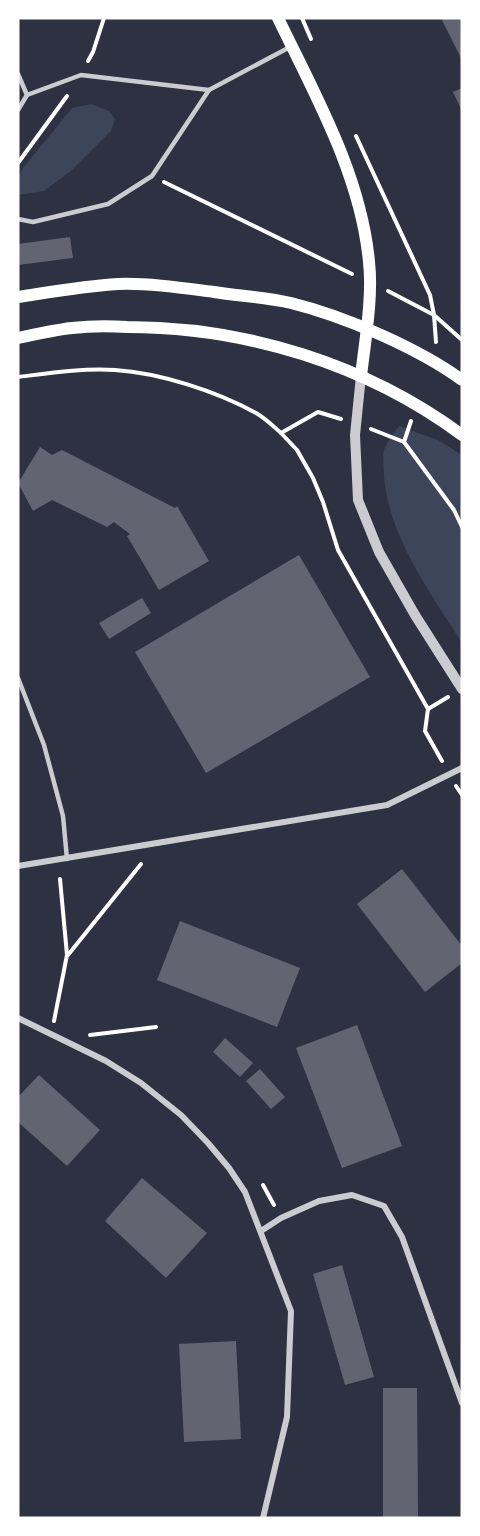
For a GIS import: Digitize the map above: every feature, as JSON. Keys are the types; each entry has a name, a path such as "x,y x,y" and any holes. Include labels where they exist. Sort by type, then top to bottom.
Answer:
{"main road":[{"path":"278,18 335,137 363,218 370,263 362,376"},
{"path":"18,297 94,286 148,285 289,303 366,329 438,364 462,380"},
{"path":"18,338 72,328 101,326 196,331 257,342 300,353 362,376 440,418 462,435"}],"street":[{"path":"362,376 355,435 358,500 379,552 458,692"},
{"path":"18,866 387,805 462,768"},
{"path":"18,1018 106,1061 141,1083 181,1114 230,1168 245,1192 291,1311 287,1417 263,1518"},
{"path":"261,1231 281,1218 319,1201 352,1195 384,1206 402,1237 462,1403"}],"lane":[{"path":"18,219 33,222 108,204 152,176 209,90 291,46"},
{"path":"18,74 27,95"},
{"path":"18,110 27,95 81,75 209,90"},
{"path":"18,678 44,745 63,816 67,859"}],"path":[{"path":"302,18 315,47"},
{"path":"355,133 430,295 435,315"},
{"path":"152,176 341,269 369,280 435,315 462,340"},
{"path":"18,377 66,371 115,370 155,376 207,392 257,413 281,433 297,450 313,478 338,550 428,709 424,730"},
{"path":"281,433 318,412"},
{"path":"404,442 454,510 462,527"},
{"path":"428,709 458,692"},
{"path":"67,955 141,864"},
{"path":"53,1022 67,955 60,879"},
{"path":"90,1035 156,1027"},
{"path":"263,1185 281,1218"}],"shaded area":[{"path":"91,104 109,111 115,119 111,131 72,170 44,191 18,195 18,177 23,168 72,108"},
{"path":"399,426 438,440 462,455 462,643 413,564 394,522 384,477 383,453"}],"building":[{"path":"441,18 462,18 462,60"},
{"path":"462,88 462,111 453,92"},
{"path":"70,237 73,258 18,265 18,244"},
{"path":"40,447 52,455 62,450 175,508 177,506 209,561 159,590 127,536 130,534 114,522 107,527 52,500 33,511 18,483"},
{"path":"299,555 370,677 206,773 135,652"},
{"path":"142,598 151,613 109,639 99,623"},
{"path":"402,869 462,946 462,963 425,992 357,904"},
{"path":"180,921 300,968 277,1027 157,980"},
{"path":"357,1025 402,1146 342,1168 296,1048"},
{"path":"225,1038 253,1063 240,1077 213,1052"},
{"path":"260,1069 285,1097 271,1109 246,1081"},
{"path":"39,1075 100,1130 67,1166 18,1122 18,1097"},
{"path":"142,1178 207,1233 166,1278 105,1221"},
{"path":"342,1265 374,1377 345,1385 313,1274"},
{"path":"236,1341 241,1439 184,1442 179,1344"},
{"path":"383,1388 417,1388 418,1518 383,1518"}]}
